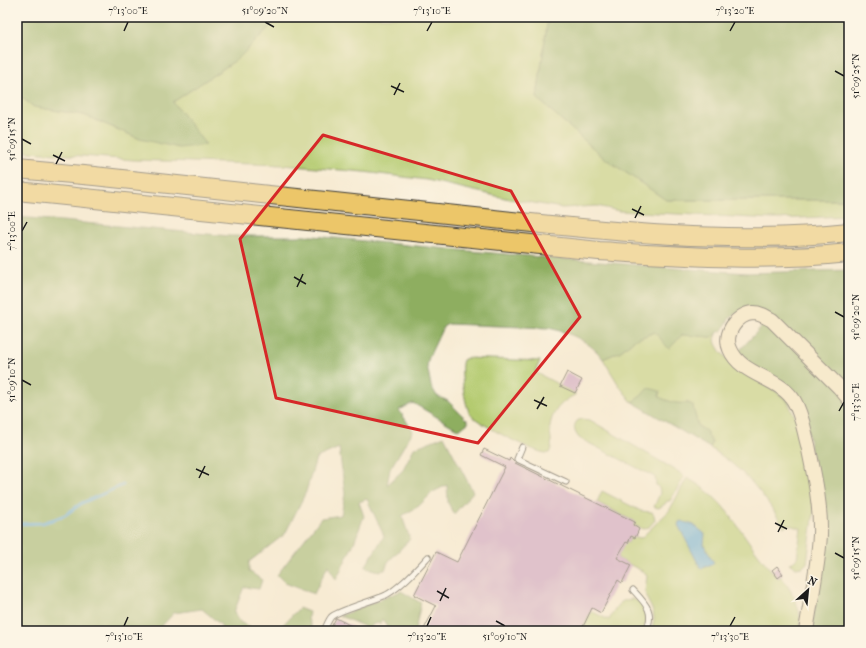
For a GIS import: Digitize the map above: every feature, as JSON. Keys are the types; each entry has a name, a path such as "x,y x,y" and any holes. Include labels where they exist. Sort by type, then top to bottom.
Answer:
{"highway":[{"path":"17,169 102,176 600,230 737,238 827,235 849,232"},
{"path":"17,191 599,251 737,258 849,253"}],"street":[{"path":"806,631 818,556 820,514 802,422 794,401 788,394 778,386 744,366 735,358 729,348 728,338 731,328 742,316 751,313 761,314 772,320 839,387 849,400"}],"lane":[{"path":"522,447 517,459 566,482"},
{"path":"324,631 332,616 336,613 386,595 416,570 428,557"},
{"path":"634,590 645,604 650,614 650,621 646,631"}],"highlighted area":[{"path":"323,135 511,191 580,317 478,443 276,398 240,239"}],"green space":[{"path":"17,17 279,17 239,58 173,102 206,145 179,148 140,139 84,115 34,107 17,94"},
{"path":"279,17 548,17 537,98 603,157 666,200 849,200 849,216 774,219 619,211 597,206 562,208 505,198 427,180 364,172 282,165 134,160 17,151 17,94 34,107 84,115 140,139 205,145 173,102 239,58"},
{"path":"548,17 847,17 849,42 849,200 666,200 603,157 537,98"},
{"path":"17,217 230,236 313,236 469,251 748,273 849,270 849,631 811,631 826,543 806,419 743,359 739,351 766,322 738,312 729,319 722,331 718,332 712,337 682,335 669,349 655,332 634,340 621,351 603,359 586,343 572,335 549,328 448,324 443,327 429,357 427,365 431,386 437,396 448,401 469,422 459,430 413,403 399,410 413,431 390,469 387,485 402,471 414,448 444,436 473,492 454,514 448,503 447,485 433,492 419,506 402,516 410,539 388,562 385,570 379,571 365,567 384,536 367,499 359,502 364,516 354,543 336,580 328,565 314,594 285,583 277,575 321,518 341,515 345,494 339,448 316,458 306,492 285,534 249,562 249,571 262,580 259,589 244,587 234,612 240,622 257,631 222,631 221,625 202,609 174,613 157,631 17,631"},
{"path":"655,332 712,337 718,332 715,339 716,344 727,358 770,387 787,401 798,422 814,511 807,563 803,567 796,568 789,563 793,562 797,558 801,528 788,525 784,527 761,493 752,483 733,465 710,448 712,443 706,431 698,426 694,411 688,402 677,403 654,396 649,396 632,402 620,387 603,359 621,351 634,340"},
{"path":"467,358 540,361 535,372 575,393 575,395 560,405 551,420 551,446 549,453 543,453 508,438 470,414 462,378 463,360"},
{"path":"648,388 660,391 659,397 665,400 693,405 698,426 706,431 712,443 710,448 632,402 641,396"},
{"path":"581,419 590,420 682,474 684,477 670,501 667,501 659,508 654,507 660,493 659,488 656,485 655,477 579,438 574,428 575,423"},
{"path":"687,478 699,485 719,502 778,578 781,576 790,589 796,602 800,615 800,631 652,631 654,618 653,611 646,597 645,591 647,576 644,572 617,558 625,542 628,543 631,536 641,538 669,511"},
{"path":"602,491 641,511 652,512 655,520 649,527 643,529 633,525 635,522 597,502"},
{"path":"401,591 421,603 415,631 389,631 386,629 387,626 382,619 381,623 373,624 370,629 340,616"},
{"path":"632,599 643,604 647,611 643,631 581,631 591,611 609,620 620,603"},
{"path":"299,608 309,612 308,619 313,631 277,631"}],"water":[{"path":"681,521 694,525 705,534 704,545 714,563 701,569 678,525"}],"building":[{"path":"567,372 582,380 575,393 560,386"},
{"path":"484,449 509,461 510,458 515,463 635,522 633,525 639,529 635,538 631,536 628,543 626,542 617,558 631,565 622,583 618,580 601,613 592,608 581,631 423,631 436,606 414,595 436,552 457,562 505,467 481,455"},
{"path":"777,566 783,574 778,578 772,570"},
{"path":"336,618 361,631 329,631"}],"waterway":[{"path":"17,524 42,523 55,519 65,515 82,503 123,485"}]}
